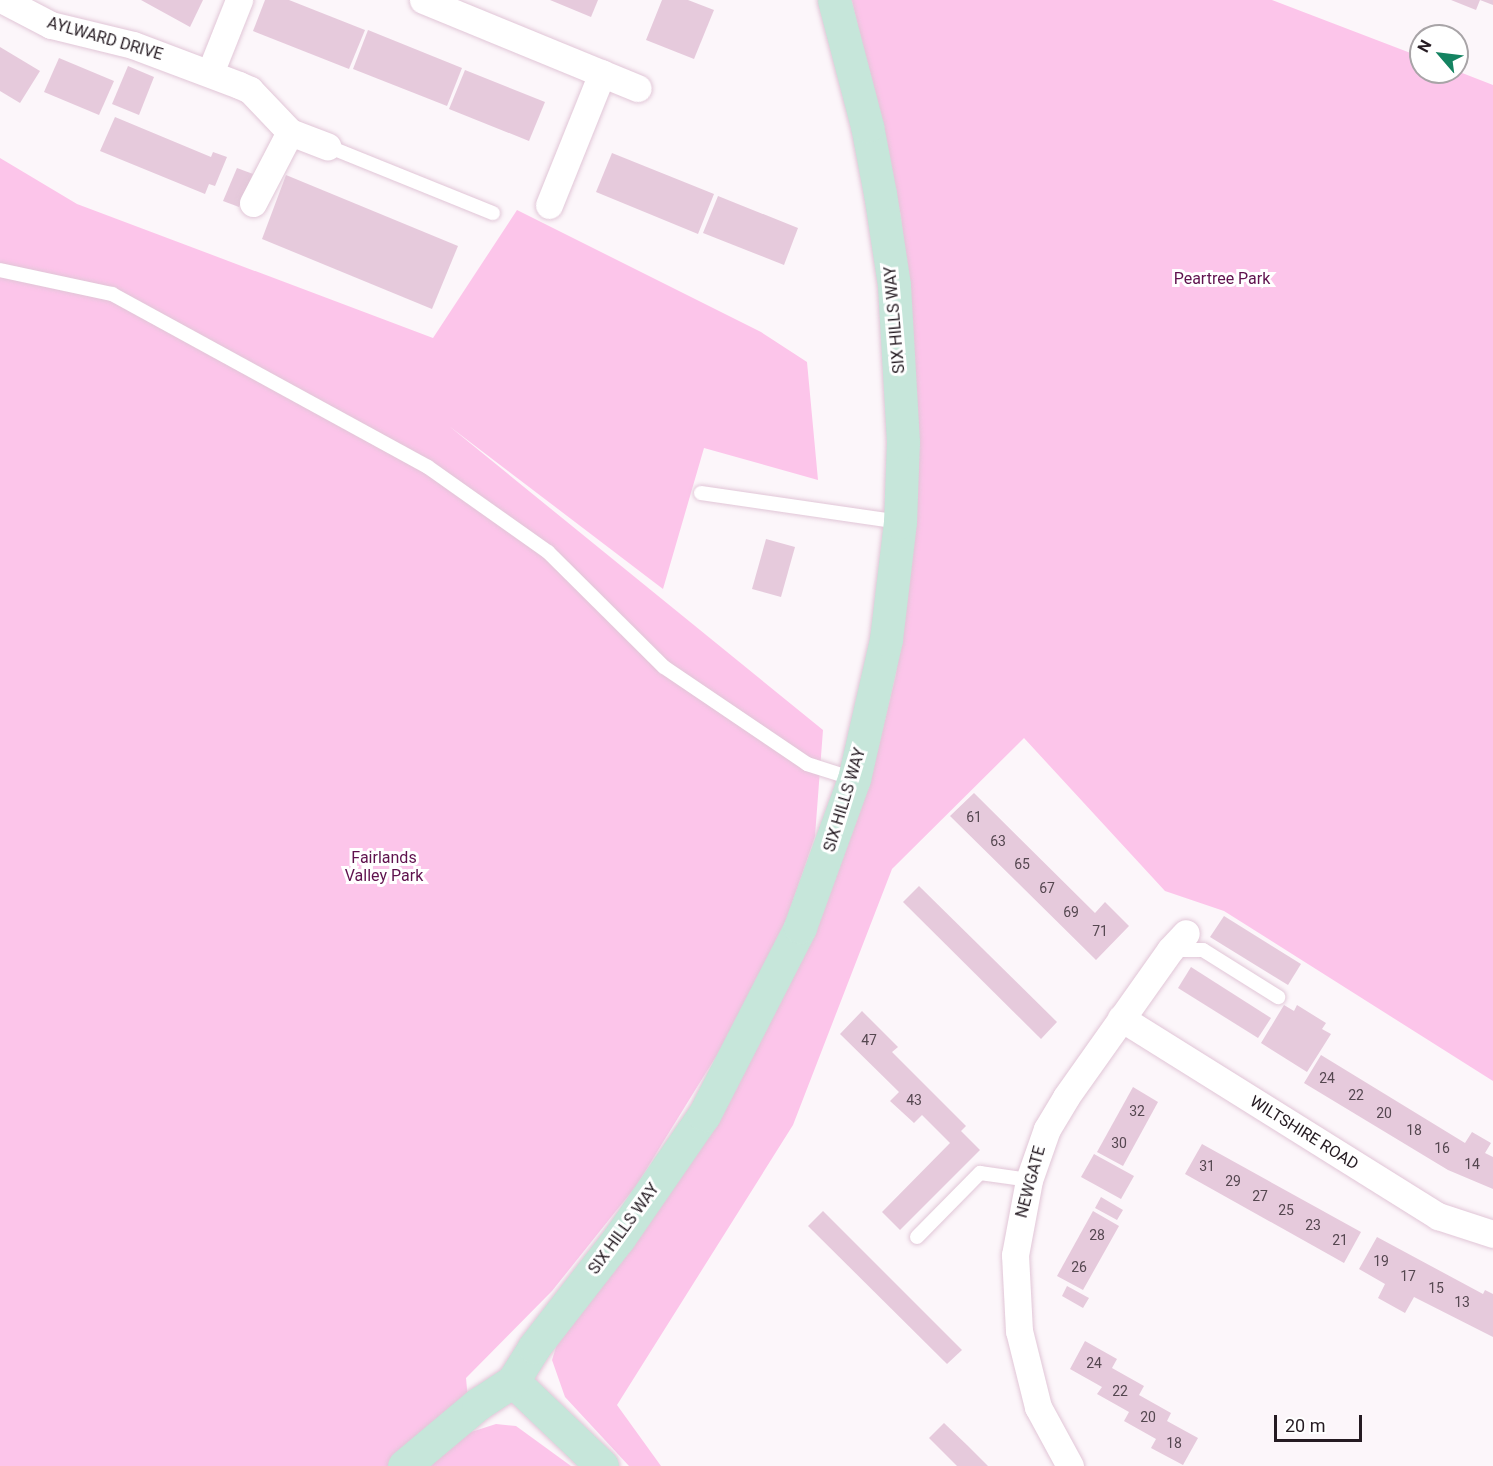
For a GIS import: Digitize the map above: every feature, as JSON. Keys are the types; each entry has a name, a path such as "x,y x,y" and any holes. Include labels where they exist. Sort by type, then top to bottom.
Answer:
{"street":[{"name":"AYLWARD DRIVE","path":"3,0 51,25 133,45 250,90 290,132 327,146"},
{"path":"210,73 239,0"},
{"path":"423,0 638,88"},
{"name":"SIX HILLS WAY","path":"404,1466 478,1404 513,1381 534,1347 668,1169 729,1071 800,927 854,779 886,639 900,522 903,442 894,285 867,126 834,0"},
{"path":"549,206 602,73"},
{"path":"253,203 290,132"},
{"name":"NEWGATE","path":"1070,1466 1038,1407 1019,1331 1015,1255 1029,1180 1047,1129 1121,1018 1178,941"},
{"name":"WILTSHIRE ROAD","path":"1121,1018 1438,1216 1493,1234"},
{"path":"513,1381 602,1466"}],"lane":[{"path":"327,146 493,213"},
{"path":"0,270 112,294 428,467 548,552 664,667 807,764 854,779"},
{"path":"701,493 900,522"},
{"path":"1178,941 1203,950 1278,997"},
{"path":"917,1238 980,1173 1029,1180"}],"green space":[{"name":"Peartree Park","path":"852,0 1272,0 1409,52 1409,84 1469,84 1469,76 1493,85 1493,1081 1224,911 1165,891 1024,738 892,869 793,1125 617,1405 661,1466 629,1466 565,1397 552,1360 557,1344 683,1173 742,1077 795,972 874,766 896,675 919,469 913,325 901,215"},
{"name":"Fairlands Valley Park","path":"0,158 77,204 433,338 517,210 761,332 807,362 818,480 704,448 663,589 449,426 823,730 815,836 786,920 744,1011 636,1186 552,1291 466,1378 471,1432 496,1424 516,1426 571,1466 0,1466"}],"building":[{"path":"141,0 203,0 190,27"},
{"path":"265,0 289,0 365,30 349,69 253,31"},
{"path":"550,0 598,0 591,17"},
{"path":"662,0 688,0 714,10 694,59 646,40"},
{"path":"1451,0 1480,0 1476,10"},
{"path":"1480,0 1493,0 1493,5"},
{"path":"368,30 462,68 447,106 353,69"},
{"path":"0,47 40,71 20,103 0,91"},
{"path":"59,58 114,81 99,115 44,92"},
{"path":"128,66 154,77 139,115 112,104"},
{"path":"465,70 545,102 529,141 449,109"},
{"path":"115,117 211,157 213,152 227,157 215,186 209,184 205,194 100,151"},
{"path":"612,153 714,194 698,234 596,192"},
{"path":"237,168 253,174 239,207 223,201"},
{"path":"286,175 458,246 432,309 262,239"},
{"path":"718,196 798,228 784,265 703,233"},
{"path":"766,539 795,547 781,597 752,589"},
{"path":"974,793 1095,913 1105,902 1129,926 1096,960 950,816"},
{"path":"919,886 1057,1022 1041,1039 903,902"},
{"path":"1224,916 1301,964 1288,985 1210,937"},
{"path":"1191,967 1271,1018 1258,1038 1178,988"},
{"path":"1284,1005 1294,1011 1297,1005 1326,1023 1322,1029 1331,1034 1307,1072 1261,1043"},
{"path":"862,1011 898,1047 892,1052 966,1126 961,1131 980,1150 900,1230 882,1212 950,1143 922,1115 914,1123 890,1101 899,1092 840,1034"},
{"path":"1321,1055 1465,1143 1472,1132 1491,1143 1485,1153 1493,1157 1493,1189 1448,1170 1304,1083"},
{"path":"1133,1087 1158,1102 1123,1166 1097,1152"},
{"path":"1202,1144 1361,1232 1344,1263 1185,1174"},
{"path":"1094,1154 1134,1176 1121,1199 1081,1177"},
{"path":"1101,1197 1123,1210 1117,1220 1095,1208"},
{"path":"823,1211 962,1350 947,1364 808,1226"},
{"path":"1093,1211 1119,1226 1083,1290 1057,1276"},
{"path":"1377,1237 1483,1294 1485,1290 1493,1294 1493,1337 1414,1297 1405,1313 1378,1298 1385,1284 1359,1269"},
{"path":"1067,1286 1089,1298 1083,1308 1062,1296"},
{"path":"1085,1341 1117,1359 1112,1368 1144,1386 1139,1395 1171,1413 1167,1421 1198,1438 1183,1465 1151,1448 1156,1439 1124,1421 1129,1412 1097,1394 1102,1387 1070,1369"},
{"path":"944,1423 988,1466 957,1466 929,1438"}]}
